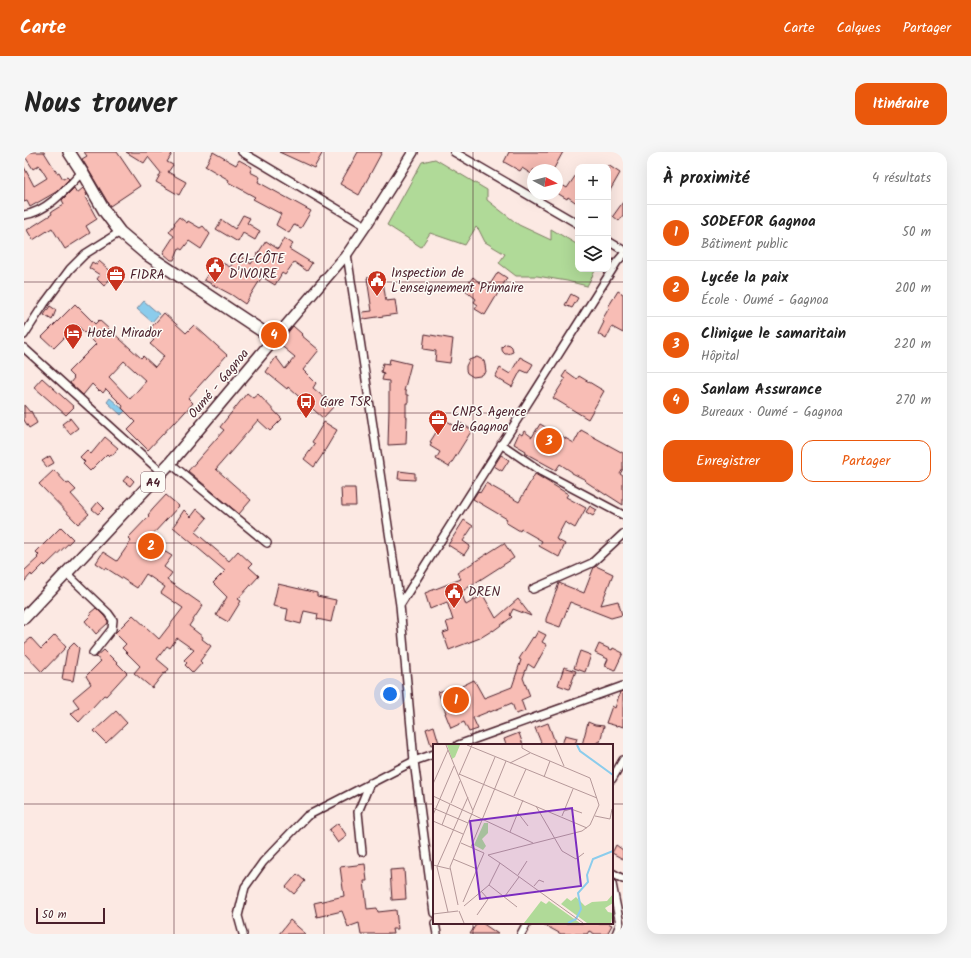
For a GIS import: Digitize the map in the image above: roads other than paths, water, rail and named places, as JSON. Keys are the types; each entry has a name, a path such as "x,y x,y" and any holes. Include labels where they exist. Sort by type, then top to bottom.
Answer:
{"main road":[{"path":"68,152 82,172 104,212 120,232 146,254 274,339"},
{"name":"Oumé - Gagnoa","path":"24,618 170,463 274,339"}],"street":[{"path":"242,152 254,155 366,226"},
{"path":"274,339 348,254 413,152"},
{"path":"454,152 575,222"},
{"path":"24,215 36,211 52,202 82,172"},
{"path":"24,335 44,304 70,269 85,254 120,232"},
{"path":"611,243 623,250"},
{"path":"348,254 400,605 414,761 433,905"},
{"path":"400,605 501,444 617,262 623,255"},
{"path":"24,348 161,472"},
{"path":"501,444 542,472 623,515"},
{"path":"170,463 267,543"},
{"path":"533,589 592,563 623,534"},
{"path":"67,574 108,613 113,620 112,629 93,653"},
{"path":"461,744 623,686"},
{"path":"243,934 238,916 245,887 263,862 307,816 414,761 433,754"},
{"path":"613,777 623,760"},
{"path":"362,852 358,812 370,784"},
{"path":"613,874 623,879"},
{"path":"613,889 620,924 616,934"},
{"path":"435,924 437,934"},
{"path":"521,934 526,924"}],"water":[{"path":"144,301 159,314 152,322 137,309"},
{"path":"110,398 125,411 121,415 107,402"}],"place":[{"name":"CCI-CÔTE D'IVOIRE","path":"215,283"},
{"name":"FIDRA","path":"116,292"},
{"name":"Inspection de L'enseignement Primaire","path":"377,297"},
{"name":"Sanlam Assurance","path":"274,335"},
{"name":"Hotel Mirador","path":"73,350"},
{"name":"Gare TSR","path":"306,419"},
{"name":"CNPS Agence de Gagnoa","path":"438,436"},
{"name":"Clinique le samaritain","path":"549,441"},
{"name":"Lycée la paix","path":"151,546"},
{"name":"DREN","path":"454,609"},
{"name":"SODEFOR Gagnoa","path":"456,700"}]}
